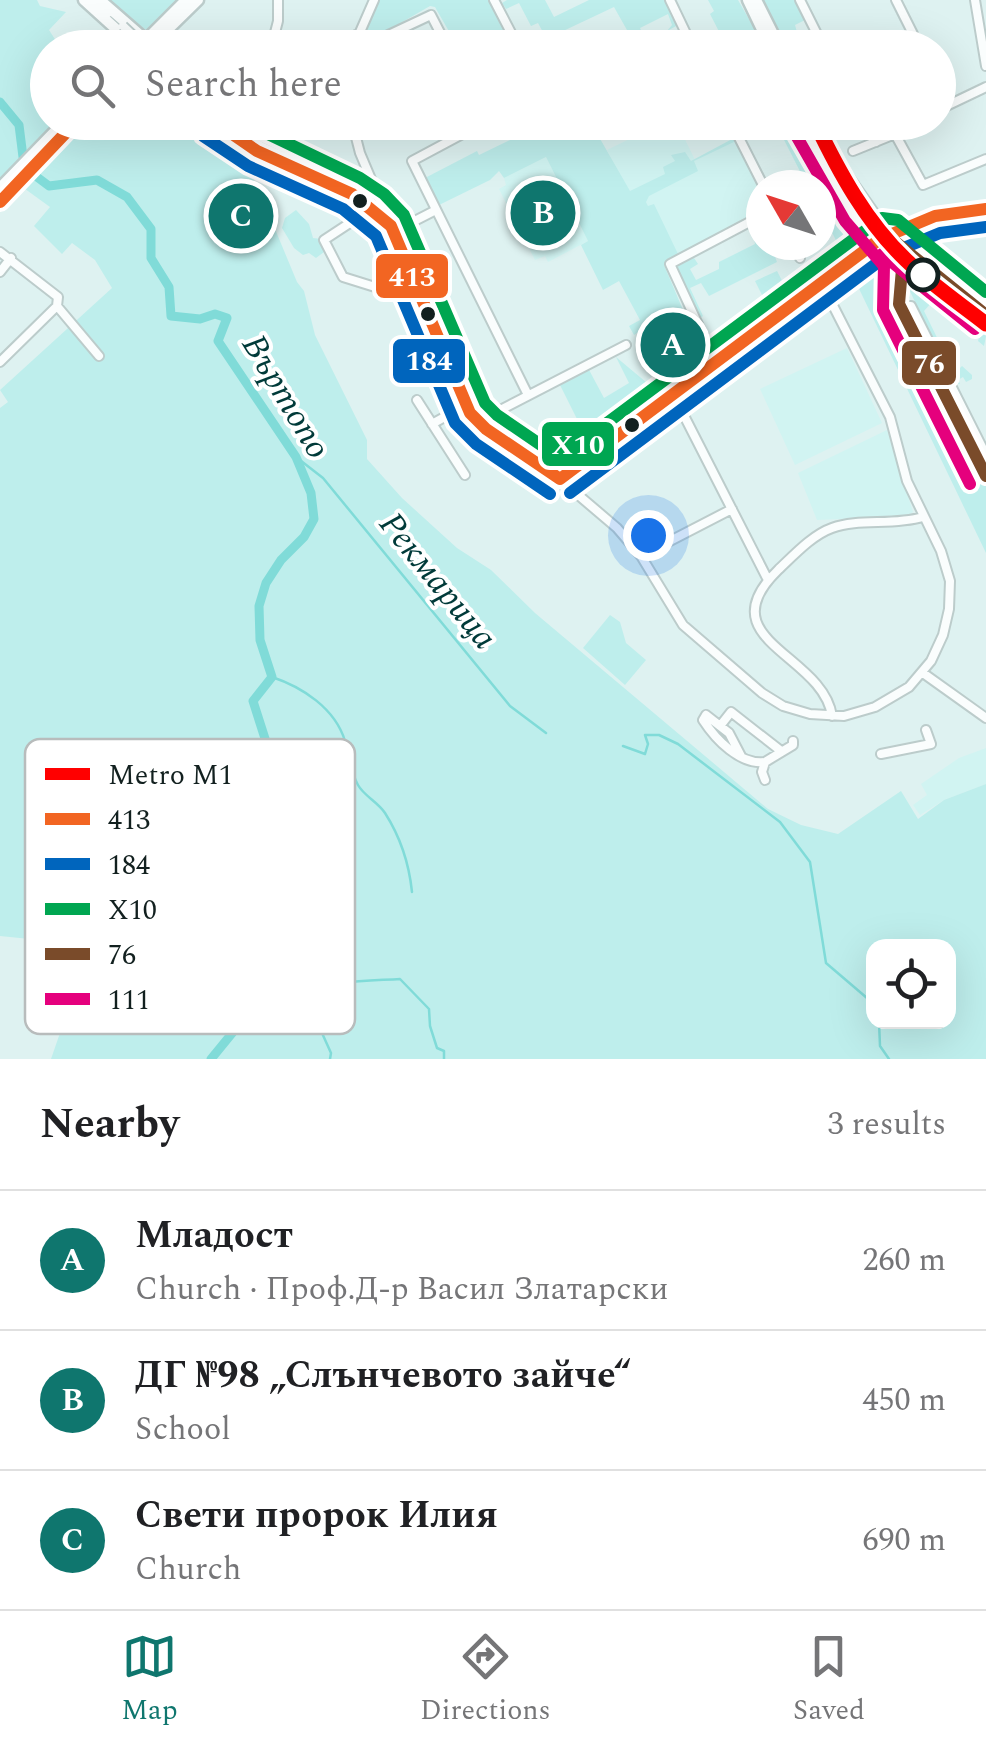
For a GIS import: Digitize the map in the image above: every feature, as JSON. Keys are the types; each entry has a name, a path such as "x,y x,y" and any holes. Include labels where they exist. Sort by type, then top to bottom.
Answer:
{"main road":[{"path":"84,0 124,30"},
{"path":"100,0 130,30"},
{"path":"160,30 186,0"},
{"path":"164,30 198,0"},
{"path":"748,0 762,30"},
{"path":"756,0 771,30"},
{"path":"0,188 47,140"},
{"path":"0,202 59,140"},
{"path":"236,140 259,152"},
{"path":"249,140 259,152"},
{"path":"819,140 852,200 900,258 986,327"},
{"path":"826,140 884,237 986,316"}],"street":[{"path":"92,0 128,30"},
{"path":"276,30 278,0"},
{"path":"359,30 374,0"},
{"path":"494,0 510,30"},
{"path":"670,0 685,30"},
{"path":"800,0 815,30"},
{"path":"896,0 911,30"},
{"path":"975,0 986,66"},
{"path":"398,30 431,14 439,30"},
{"path":"956,101 986,87"},
{"path":"245,140 259,152 345,190 369,205 392,229"},
{"path":"358,140 466,405 478,422 560,479 617,528 642,556 676,617 705,647 780,705 832,716 854,714 885,703 924,673 943,635 950,595 941,551 907,480 890,418 821,282"},
{"path":"451,140 412,161 528,396"},
{"path":"740,140 755,170"},
{"path":"853,151 881,140"},
{"path":"898,140 922,186 986,159"},
{"path":"369,205 373,181"},
{"path":"377,191 369,205 324,240 343,277 375,286 384,281"},
{"path":"560,479 884,237 948,213 986,208"},
{"path":"392,229 436,210"},
{"path":"716,361 670,264 746,224"},
{"path":"0,252 58,296 58,306 99,356"},
{"path":"0,272 10,258"},
{"path":"900,258 898,297 903,311 986,476"},
{"path":"0,362 58,306"},
{"path":"903,311 904,306 911,306 986,456"},
{"path":"478,422 626,345"},
{"path":"673,394 768,580"},
{"path":"418,400 465,476"},
{"path":"432,424 466,405"},
{"path":"642,556 732,509"},
{"path":"832,716 822,690 811,676 764,640 754,611 758,596 768,580 826,530 844,524 891,524 923,516"},
{"path":"924,673 985,715"},
{"path":"720,726 731,712 782,751"},
{"path":"741,755 731,737 706,715 703,718 718,739 741,755 761,764"},
{"path":"880,754 931,744 926,730"},
{"path":"761,764 793,745 793,741"},
{"path":"741,755 750,748"},
{"path":"761,764 765,780"}],"shaded area":[{"path":"0,0 37,0 40,6 66,12 49,30 30,30 30,140 41,140 0,182"},
{"path":"106,0 178,0 146,30"},
{"path":"378,0 489,0 505,30 448,30 435,7 430,6 388,30 365,30"},
{"path":"545,0 554,17 589,0 665,0 678,25 668,30 672,25 668,14 641,30 627,30 614,7 565,30 542,30 538,23 531,26 519,3 506,9 502,3"},
{"path":"708,0 738,0 755,30 718,30 710,14 714,11"},
{"path":"762,0 797,0 807,19 795,25 796,30 777,30"},
{"path":"66,140 230,140 258,163 251,192 275,229 304,291 315,335 367,440 367,459 402,498 457,548 491,570 535,613 768,809 801,825 838,834 901,791 918,819 944,800 986,784 986,1059 51,1059 60,1034 355,1034 355,739 25,739 25,939 0,936 0,408 8,402 0,390 112,288 95,260 72,243 62,254 34,226 50,207 21,186"},
{"path":"510,140 601,140 630,191 665,174 663,167 675,161 671,155 685,152 691,161 735,140 694,161 698,171 649,196 646,202 648,206 654,204 678,254 664,265 686,317 678,321 680,333 655,345 659,356 642,347 647,339 645,332 634,335 629,326 640,320 619,281 603,290 581,245 588,241 546,157 504,178 499,171 490,180 439,205 425,178 477,151 479,155"},
{"path":"627,140 685,140 695,160 735,140 750,170 746,170 746,220 673,256 639,188 628,193 607,150"},
{"path":"784,140 810,140 827,170 799,170"},
{"path":"546,157 588,241 548,262 545,256 535,260 499,189 506,185 504,178"},
{"path":"836,187 856,224 844,256 836,240"},
{"path":"296,210 309,224 313,238 321,239 324,252 316,258 294,248 282,228 285,218"},
{"path":"746,248 746,260 777,262 709,296 701,283 690,288 703,316 698,319 672,265 694,258 698,264 690,269 696,280 719,269 719,262"},
{"path":"878,264 887,274 891,298 986,486 986,553 850,270 858,265"},
{"path":"777,271 791,298 754,326 745,308 764,299 755,281"},
{"path":"906,275 986,336 984,346 979,337 934,300 924,311 947,358 953,358 950,363 958,370 962,366 972,379 966,382 963,377 958,380 960,384 954,383 906,283 910,298 903,301"},
{"path":"847,348 882,423 795,465 760,389"},
{"path":"616,357 659,393 590,444 580,436 584,433 559,383 588,368 604,398 629,383"},
{"path":"887,430 913,512 907,516 817,520 798,473"},
{"path":"610,615 620,622 626,643 646,660 625,685 583,648"},
{"path":"986,748 986,784 944,800 920,815 913,805 927,795 921,784 959,758"}],"waterway":[{"name":"Въртопо","path":"0,102 19,125 23,157"},
{"name":"Въртопо","path":"33,174 49,186 97,180 127,197 151,229 151,258 169,287 171,316 200,319 215,314 227,318 218,341 296,457 311,493 314,519 266,583 259,606 260,640 272,677 253,701 265,739"},
{"name":"Рекмарица","path":"296,457 323,478 510,706 546,733"},
{"path":"272,677 306,693 325,709 344,739"},
{"name":"Рекмарица","path":"623,746 645,754 645,735 659,735 678,744 780,822 810,862 826,963 866,997"},
{"path":"355,778 396,832 412,892"},
{"path":"355,982 400,979 429,1009 430,1026 437,1048 444,1051 444,1059"},
{"name":"Рекмарица","path":"879,1029 880,1046 889,1059"},
{"name":"Въртопо","path":"211,1059 231,1034"},
{"path":"322,1034 330,1059"}],"metro line":[{"name":"M1","path":"824,140 854,195 892,245 925,277 986,324"}],"transit line":[{"name":"413","path":"0,202 59,140"},
{"name":"184","path":"209,140 248,166 343,209 376,236 455,423 476,444 550,494"},
{"name":"413","path":"241,140 352,194 391,226 470,413 486,429 560,479"},
{"name":"Х10","path":"281,140 360,178 384,194 404,215 485,403 560,458 882,218 898,220 986,292"},
{"name":"111","path":"799,140 845,221 884,266 883,310 970,484"},
{"name":"76","path":"819,140 860,211 900,258 899,304 986,476"},
{"name":"413","path":"560,479 880,239 935,216 986,209"},
{"name":"184","path":"570,493 889,254 940,233 986,227"},
{"name":"76","path":"893,240 986,315"},
{"name":"111","path":"882,254 975,329"}],"place":[{"name":"ДГ №98 „Слънчевото зайче“","path":"543,213"},
{"name":"Свети пророк Илия","path":"241,216"},
{"name":"Младост","path":"673,345"}]}
